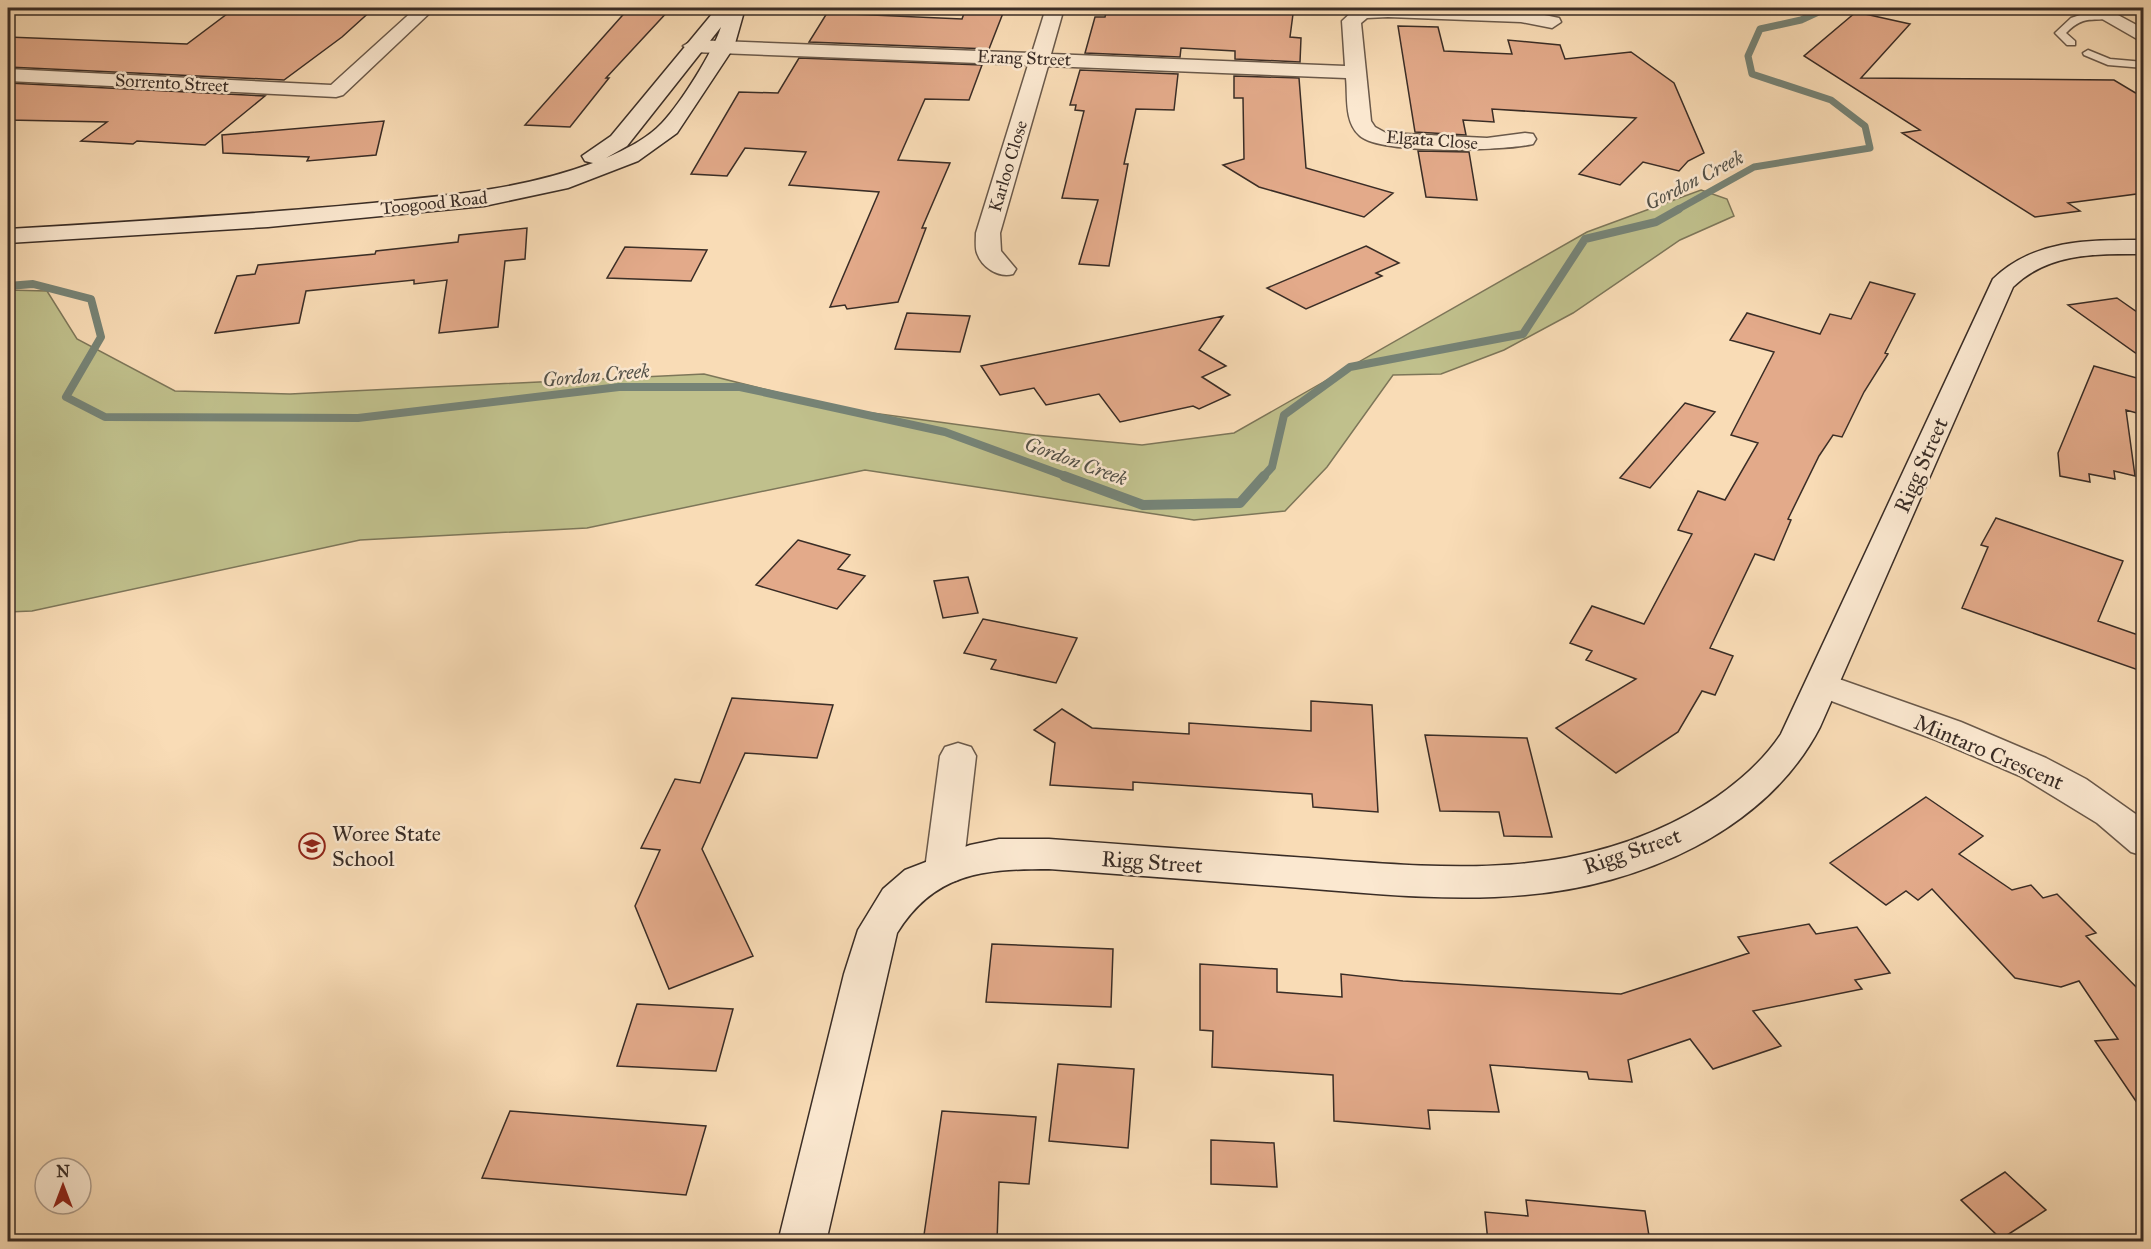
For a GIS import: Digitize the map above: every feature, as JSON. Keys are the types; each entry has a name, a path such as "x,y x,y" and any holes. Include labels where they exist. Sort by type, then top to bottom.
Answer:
{"street":[{"name":"Sorrento Street","path":"8,75 336,91 426,8"},
{"name":"Toogood Road","path":"8,236 273,202 495,182 554,171 580,163 619,141 693,46 726,8"},
{"name":"Toogood Road","path":"46,232 290,218 484,199 560,183 596,171 653,141 669,128 724,47 736,8"},
{"name":"Karloo Close","path":"1004,269 988,253 988,233 1055,8"},
{"name":"Elgata Close","path":"1525,139 1486,144 1395,140 1371,135 1359,121 1351,21 1362,13 1388,11 1521,16 1552,22"},
{"path":"2099,12 2144,36"},
{"name":"Erang Street","path":"693,46 1355,72"},
{"name":"Rigg Street","path":"802,1242 865,974 878,930 897,900 919,881 970,860 999,854 1049,854 1442,883 1552,877 1610,862 1668,843 1711,819 1753,788 1789,749 1822,685 2002,284 2009,275 2045,256 2066,251 2144,247"},
{"path":"2025,265 2092,259 2144,259"},
{"name":"Mintaro Crescent","path":"1822,685 1998,752 2064,782 2097,804 2144,842"},
{"path":"944,869 958,756"}],"lane":[{"path":"2072,43 2060,33 2078,16 2099,12"},
{"path":"2088,53 2112,63 2144,65"}],"green space":[{"path":"1701,190 1727,199 1734,216 1680,240 1573,313 1504,350 1441,374 1393,375 1327,467 1285,511 1194,520 865,470 587,528 360,540 32,611 8,612 8,290 47,291 77,339 175,391 290,394 704,374 843,409 1035,435 1142,445 1234,433 1587,232"}],"building":[{"path":"235,8 374,8 342,37 284,80 8,67 8,37 187,44"},
{"path":"629,8 671,8 606,78 609,78 570,127 525,125"},
{"path":"966,8 1005,8 989,49 809,42 827,13 962,19"},
{"path":"1168,8 1281,8 1282,14 1293,14 1290,37 1301,38 1300,62 1235,59 1235,51 1181,48 1180,57 1085,53 1095,17 1105,17 1107,9 1167,12"},
{"path":"1856,12 1910,24 1861,78 2114,80 2144,98 2144,193 2068,203 2080,211 2035,217 1902,133 1920,130 1804,56"},
{"path":"1398,26 1438,27 1444,51 1512,54 1508,40 1560,45 1565,59 1631,52 1674,83 1704,153 1688,161 1679,171 1643,162 1620,185 1579,174 1636,118 1492,109 1494,122 1463,120 1466,135 1415,132"},
{"path":"799,58 982,65 969,100 925,99 898,160 950,163 922,228 926,228 898,302 847,309 845,305 830,307 879,192 789,185 806,152 745,148 727,176 691,174 739,92 778,93"},
{"path":"1080,70 1178,74 1174,110 1136,109 1124,164 1128,164 1109,266 1079,264 1098,200 1062,198 1084,111 1075,110 1076,105 1070,105"},
{"path":"1234,76 1299,78 1306,168 1393,193 1364,217 1259,187 1223,165 1244,159 1243,98 1234,98"},
{"path":"8,83 265,96 205,145 137,141 133,144 81,141 107,122 8,120"},
{"path":"384,121 376,155 307,161 309,157 223,153 222,135"},
{"path":"1418,151 1469,152 1477,200 1426,197"},
{"path":"527,228 525,259 505,261 498,327 439,333 447,280 414,284 414,280 306,291 299,323 215,333 237,276 255,274 258,265 375,254 376,251 458,242 459,235"},
{"path":"1366,246 1399,263 1376,273 1382,276 1306,309 1267,288"},
{"path":"625,247 707,250 691,281 607,278"},
{"path":"1870,282 1915,294 1885,353 1888,354 1864,392 1842,437 1833,435 1819,456 1788,519 1791,520 1774,560 1755,554 1710,648 1733,656 1715,695 1702,691 1678,732 1616,773 1556,728 1636,679 1586,660 1592,651 1570,643 1592,606 1644,624 1692,534 1678,530 1698,491 1725,500 1758,443 1731,435 1774,352 1730,340 1747,313 1820,334 1830,314 1851,319"},
{"path":"2117,298 2144,317 2144,359 2068,305"},
{"path":"907,313 970,316 960,352 895,349"},
{"path":"1223,316 1199,350 1226,366 1202,377 1230,395 1199,409 1193,406 1120,422 1099,394 1046,405 1034,388 1000,395 981,366"},
{"path":"2094,366 2144,380 2144,415 2126,410 2135,476 2114,471 2115,479 2089,474 2090,482 2060,476 2058,453"},
{"path":"1685,403 1715,412 1650,488 1620,478"},
{"path":"1996,518 2123,561 2098,621 2144,637 2144,672 1962,608 1988,547 1981,545"},
{"path":"798,540 850,555 838,569 865,576 837,609 756,585"},
{"path":"968,577 978,613 943,618 934,581"},
{"path":"983,619 1077,638 1056,683 991,669 996,660 964,653"},
{"path":"732,698 833,705 817,758 745,753 702,849 753,956 669,989 635,906 660,850 641,848 675,779 700,783"},
{"path":"1311,701 1372,705 1378,812 1313,807 1312,794 1133,782 1133,790 1050,785 1055,743 1034,730 1062,709 1092,728 1189,734 1189,723 1311,731"},
{"path":"1425,735 1527,738 1552,837 1504,836 1499,812 1440,811"},
{"path":"1926,797 1983,836 1959,854 2012,890 2031,885 2043,898 2057,894 2096,933 2086,936 2144,995 2144,1113 2095,1041 2118,1039 2079,981 2061,987 2015,978 1932,889 1918,900 1906,891 1886,905 1830,863"},
{"path":"1809,924 1816,934 1857,927 1890,973 1855,980 1862,989 1753,1011 1781,1046 1713,1069 1690,1039 1628,1060 1632,1082 1589,1079 1587,1072 1490,1065 1499,1112 1428,1110 1430,1129 1334,1121 1333,1075 1212,1067 1213,1031 1200,1030 1200,964 1277,969 1277,992 1342,997 1341,974 1403,981 1621,994 1749,953 1738,937"},
{"path":"992,944 1113,949 1111,1007 986,1002"},
{"path":"637,1004 733,1009 716,1071 617,1066"},
{"path":"1058,1064 1134,1069 1128,1148 1049,1141"},
{"path":"510,1111 706,1126 686,1195 482,1178"},
{"path":"942,1111 1036,1117 1029,1184 999,1182 997,1242 923,1242"},
{"path":"1211,1140 1274,1143 1277,1187 1211,1184"},
{"path":"2005,1172 2046,1210 2001,1239 1961,1200"},
{"path":"1526,1200 1645,1211 1650,1242 1488,1242 1485,1212 1528,1216"}],"waterway":[{"name":"Gordon Creek","path":"1677,210 1754,167 1870,148 1865,126 1831,100 1752,74 1748,56 1760,29 1801,20 1827,8"},
{"name":"Gordon Creek","path":"1263,477 1272,467 1284,415 1350,367 1523,334 1585,239 1656,222 1679,209"},
{"name":"Gordon Creek","path":"8,286 33,284 91,299 101,337 66,397 105,417 358,418 619,387 740,387 945,432 1068,477"},
{"name":"Gordon Creek","path":"1064,476 1143,505 1240,503 1264,476"}],"place":[{"name":"Woree State School","path":"312,846"}]}
